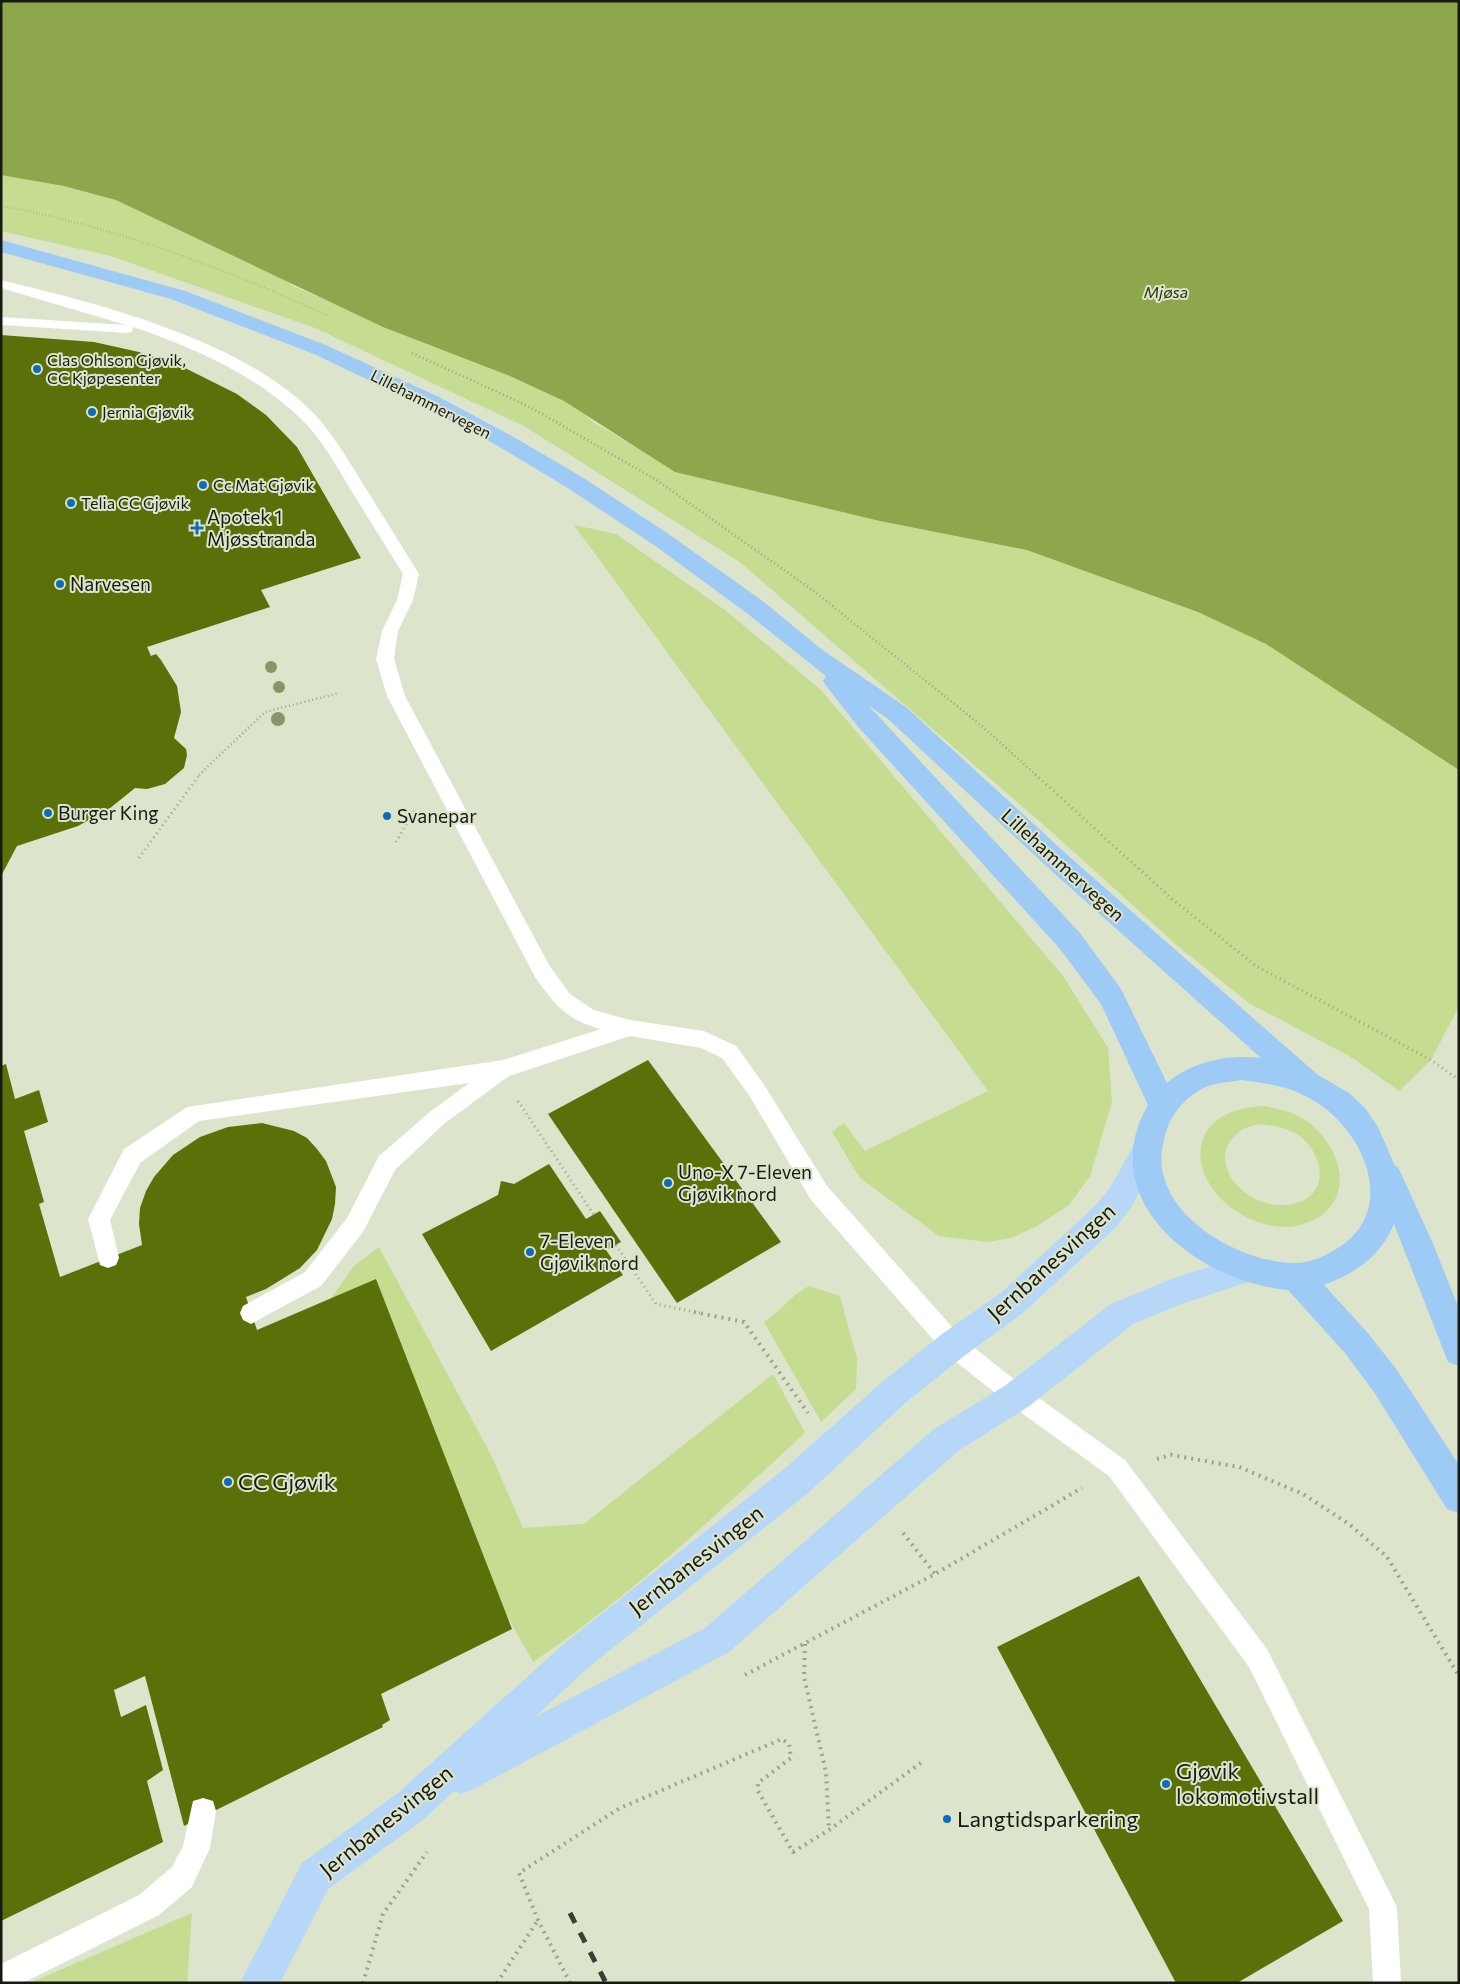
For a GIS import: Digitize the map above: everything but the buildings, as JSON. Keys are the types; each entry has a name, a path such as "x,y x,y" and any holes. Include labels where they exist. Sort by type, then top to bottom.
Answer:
{"highway":[{"name":"Lillehammervegen","path":"1,246 178,295 321,350 434,403 505,441 574,482 662,540 756,608 813,655 897,713 1064,867 1307,1082"},
{"name":"Lillehammervegen","path":"813,655 869,723 1070,941 1112,997 1162,1105"},
{"path":"1382,1161 1387,1193 1380,1223 1364,1248 1337,1266 1296,1277 1266,1275 1243,1270 1207,1252 1177,1227 1156,1196 1146,1163 1148,1131 1162,1105 1183,1085 1210,1073 1233,1069 1274,1071 1307,1082 1339,1102 1365,1129 1382,1161 1419,1246 1459,1351"},
{"path":"1296,1277 1347,1331 1374,1365 1413,1420 1459,1496"}],"main road":[{"name":"Jernbanesvingen","path":"259,1983 315,1876 411,1806 578,1654 795,1482 893,1393 953,1344 1013,1302 1105,1217 1121,1198 1147,1148"},
{"path":"411,1806 481,1764 717,1640 946,1440 1017,1396 1122,1314 1174,1292 1243,1270"}],"lane":[{"path":"1,284 113,316 211,352 250,372 278,391 305,414 334,449 411,574 405,600 390,631 385,658 396,696 542,971 563,1000 588,1017 630,1028 704,1040 729,1052 756,1089 819,1193 953,1344 1017,1396 1117,1468 1258,1658 1383,1907 1387,1983"},
{"path":"1,321 59,322 156,332"},
{"path":"108,1258 99,1219 132,1156 194,1113 502,1069 630,1028"},
{"path":"251,1313 313,1279 355,1225 387,1163 438,1117 502,1069"},
{"path":"1,1979 149,1905 182,1877 196,1848 203,1811"}],"path":[{"path":"139,858 194,780 266,712 339,693"},
{"path":"396,842 420,801"},
{"path":"514,1095 594,1215"},
{"path":"616,1245 656,1304 744,1322 775,1364 813,1422"},
{"path":"744,1676 934,1574 1117,1468 1171,1456 1239,1467 1303,1494 1348,1524 1387,1558 1459,1676"},
{"path":"901,1530 934,1574"},
{"path":"805,1644 804,1677 813,1723 826,1772 829,1830"},
{"path":"570,1983 538,1920 520,1873 620,1808 782,1739 789,1744 791,1758 758,1783 758,1791 793,1852 829,1830 922,1762"},
{"path":"363,1983 383,1914 428,1850"},
{"path":"497,1983 538,1920"}],"shaded area":[{"path":"1,172 55,175 261,257 293,286 361,315 555,387 594,423 657,458 1032,541 1161,587 1459,744 1459,1006 1431,1060 1399,1091 1351,1057 1249,1003 1179,947 1054,834 741,563 524,426 315,328 111,256 1,231"},
{"path":"574,525 616,534 725,610 821,690 1063,976 1108,1048 1112,1102 1090,1176 1069,1205 1037,1226 1011,1238 987,1242 939,1236 860,1178 832,1132 844,1123 865,1151 988,1091"},
{"path":"1264,1106 1275,1108 1302,1118 1317,1130 1333,1153 1338,1165 1340,1178 1338,1191 1333,1203 1321,1215 1298,1226 1273,1226 1242,1215 1222,1199 1208,1180 1201,1160 1202,1141 1213,1124 1233,1112","holes":["1258,1124 1282,1128 1295,1133 1311,1147 1316,1157 1320,1177 1312,1195 1302,1201 1284,1205 1267,1203 1251,1196 1238,1186 1229,1173 1225,1159 1228,1144 1240,1131"]},
{"path":"379,1247 492,1457 523,1528 584,1524 773,1374 805,1433 639,1582 605,1610 533,1662 330,1300 354,1266"},
{"path":"809,1286 840,1296 857,1359 856,1389 821,1422 764,1322 796,1294"},
{"path":"192,1913 187,1983 30,1983"}],"water":[{"name":"Mjøsa","path":"1,1 1459,1 1459,770 1266,644 1198,612 1027,550 880,521 675,472 564,401 510,376 383,327 116,200 64,186 1,175"}],"railway":[{"path":"570,1913 606,1983"}],"place":[{"name":"Clas Ohlson Gjøvik, CC Kjøpesenter","path":"37,369"},
{"name":"Jernia Gjøvik","path":"92,412"},
{"name":"Cc Mat Gjøvik","path":"203,485"},
{"name":"Telia CC Gjøvik","path":"71,503"},
{"name":"Apotek 1 Mjøsstranda","path":"197,528"},
{"name":"Narvesen","path":"60,584"},
{"name":"Burger King","path":"48,813"},
{"name":"Svanepar","path":"387,816"},
{"name":"Uno-X 7-Eleven Gjøvik nord","path":"668,1183"},
{"name":"7-Eleven Gjøvik nord","path":"530,1252"},
{"name":"CC Gjøvik","path":"228,1482"},
{"name":"Gjøvik lokomotivstall","path":"1166,1784"},
{"name":"Langtidsparkering","path":"947,1819"}]}
